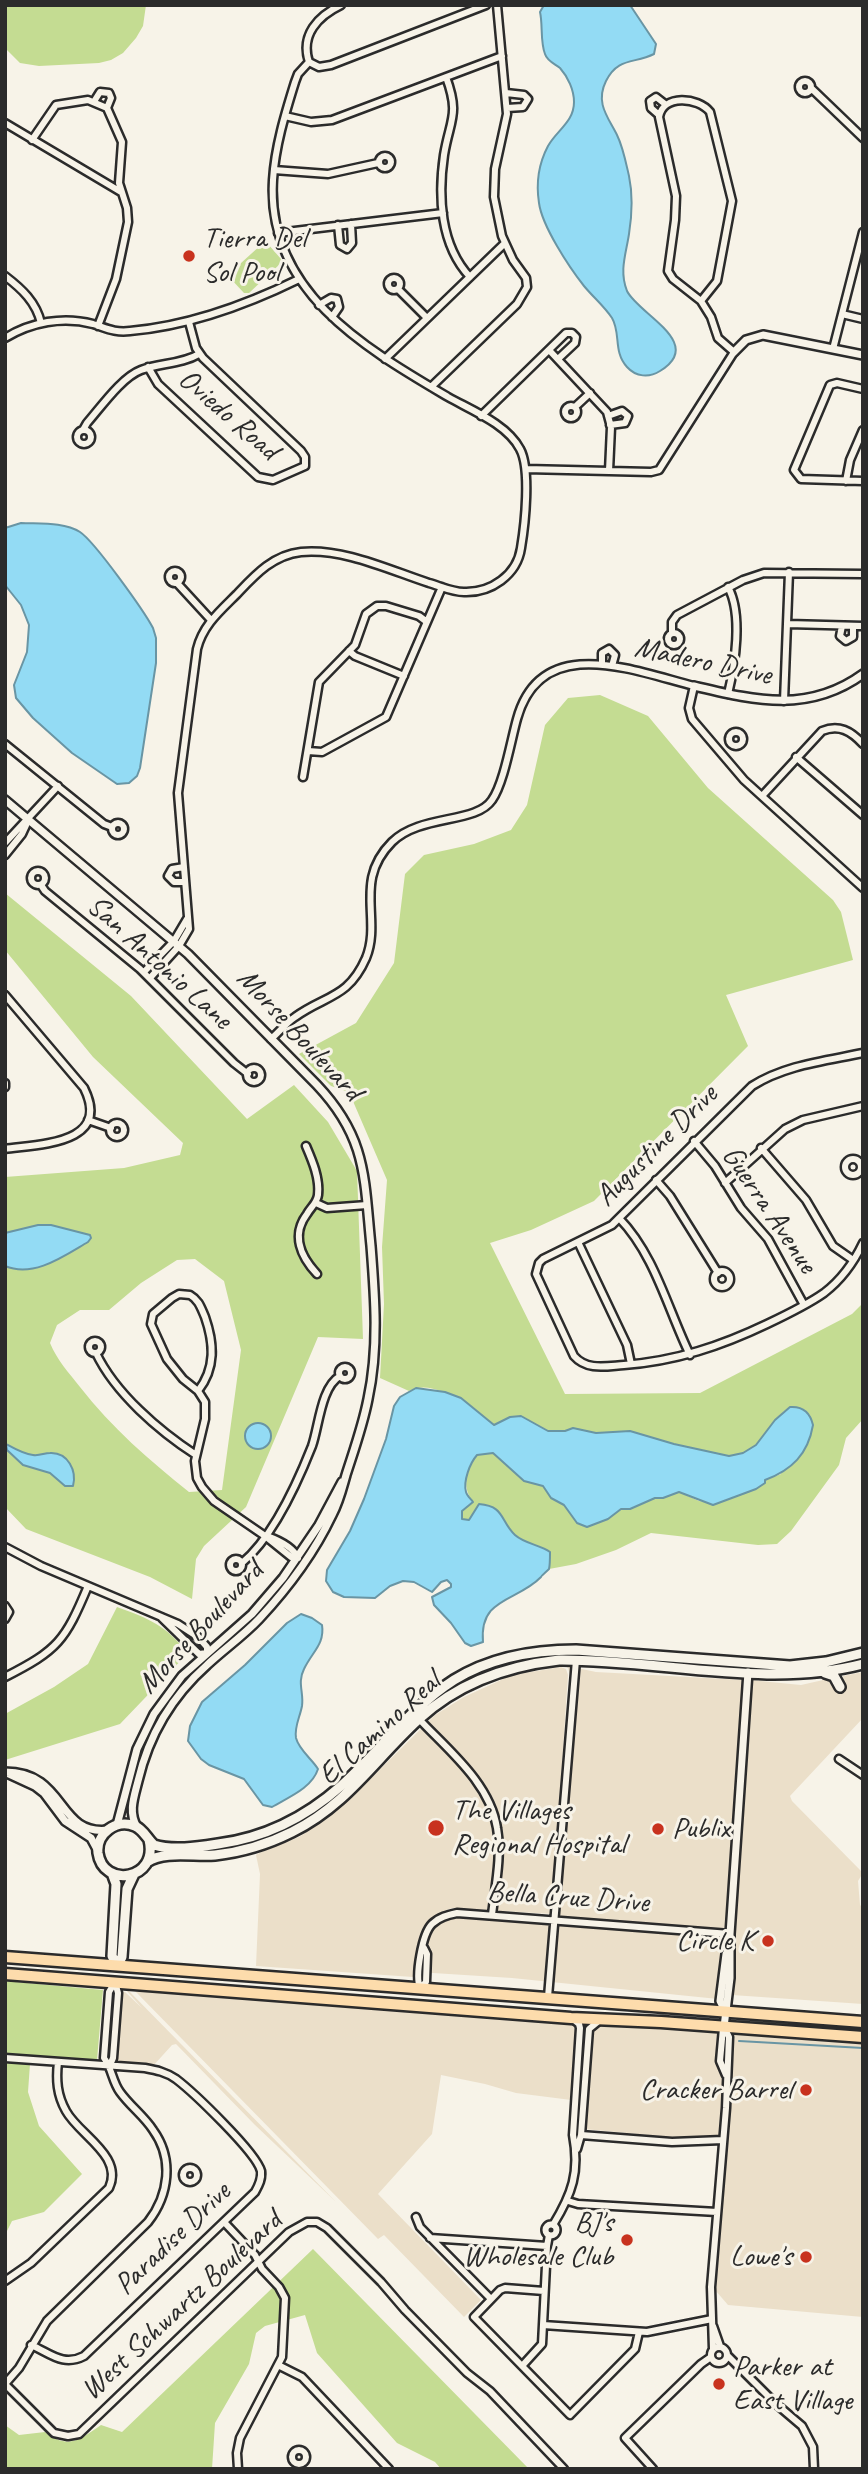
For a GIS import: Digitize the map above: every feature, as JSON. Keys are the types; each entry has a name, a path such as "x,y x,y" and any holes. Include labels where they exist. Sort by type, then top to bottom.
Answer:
{"highway":[{"path":"5,1957 863,2022"},
{"path":"115,1982 117,1965"},
{"path":"5,1974 571,2018 863,2037"}],"main road":[{"name":"El Camino Real","path":"147,1862 159,1856 205,1856 291,1833 307,1818 351,1791 415,1715 464,1686 504,1669 576,1655 802,1665 831,1662 863,1653"},
{"name":"El Camino Real","path":"576,1655 748,1672 823,1673 863,1664"},
{"path":"748,1662 748,1672"},
{"path":"823,1673 834,1676 840,1687 840,1675 845,1669"},
{"path":"117,1825 137,1827 149,1840 150,1851 147,1862 134,1874 127,1889 122,1957 117,1965 112,1956 116,1884 112,1873 102,1864 98,1851 101,1838 117,1825"},
{"name":"El Camino Real","path":"149,1840 159,1846 243,1845"},
{"path":"112,1873 125,1876 134,1874"}],"street":[{"path":"341,5 330,8 310,32 307,55 309,62 319,67 331,65 486,5"},
{"path":"431,387 517,304 526,292 526,278 505,243 495,208 494,184 507,108 497,5"},
{"path":"285,116 311,122 332,120 502,55"},
{"path":"147,975 189,929 178,782 197,649 200,637 211,620 261,570 277,559 300,552 335,553 457,592 480,592 497,584 511,571 522,545 526,469 516,442 501,428 385,359 332,317 291,266 278,233 273,195 274,170 285,116 298,74 309,62"},
{"path":"446,76 454,106 454,119 442,171 443,213 453,254 470,277"},
{"path":"811,88 863,138"},
{"path":"95,100 100,93 109,93 111,99 107,108"},
{"path":"506,93 524,95 528,100 523,107 507,108"},
{"path":"701,301 717,281 732,197 710,112 704,105 672,101 662,109 650,108 651,100 658,98 662,109 676,195 668,269 673,279 701,301 711,317 718,338 734,352"},
{"path":"32,139 56,105 95,100 107,108 122,142 119,183 127,208 128,222 116,279 98,326"},
{"path":"5,123 121,192"},
{"path":"274,170 328,174 378,163"},
{"path":"278,233 443,213"},
{"path":"338,225 340,245 347,249 352,243 351,224"},
{"path":"833,349 863,232"},
{"path":"385,359 505,243"},
{"path":"5,276 29,298 41,324"},
{"path":"5,338 41,324 72,321 120,332 189,322 299,279"},
{"path":"398,289 427,318"},
{"path":"319,304 331,298 337,299 339,307 332,317"},
{"path":"842,314 863,319"},
{"path":"83,430 130,375 148,367 183,361 199,354 189,322"},
{"path":"481,416 566,333 574,335 575,343 558,359"},
{"path":"526,469 651,472 662,467 734,352 746,340 763,335 863,355"},
{"path":"549,350 604,407 610,425 609,471"},
{"name":"Oviedo Road","path":"148,367 158,384 257,477 268,481 305,466 305,457 199,354"},
{"path":"863,389 837,383 830,385 795,465 796,474 802,479 863,481"},
{"path":"575,407 590,393"},
{"path":"608,416 622,411 628,416 625,423 610,425"},
{"path":"846,481 850,460 863,430"},
{"path":"672,633 672,622 677,615 756,575 789,572 863,574"},
{"path":"784,701 789,572"},
{"path":"177,583 211,620"},
{"path":"308,751 322,752 384,719 435,609 442,587"},
{"path":"728,587 734,599 735,613 733,672 728,694"},
{"path":"303,777 318,682 355,645 366,614 377,606 386,606 410,613 427,622"},
{"path":"788,624 863,626"},
{"path":"842,626 840,636 846,641 853,637 853,626"},
{"name":"Madero Drive","path":"602,664 602,653 609,649 615,655 612,666"},
{"path":"349,651 404,676"},
{"name":"Madero Drive","path":"271,1039 296,1016 342,991 363,963 370,942 372,881 376,864 388,847 413,828 476,812 488,806 496,794 518,715 528,694 541,680 560,668 579,663 602,664 755,700 784,701 823,694 860,676"},
{"path":"860,676 863,686"},
{"path":"694,686 690,716 744,780 862,887"},
{"path":"762,796 818,734 839,728 849,732 863,744"},
{"path":"720,751 729,743"},
{"path":"5,744 104,824 112,827"},
{"path":"796,757 863,815"},
{"path":"5,844 58,786"},
{"name":"Morse Boulevard","path":"5,800 176,943 335,1104 358,1149 368,1205 376,1314 373,1368 363,1423 346,1476 301,1560 258,1620 191,1680 161,1719 144,1754 137,1783 131,1815 137,1827"},
{"path":"5,855 22,834 29,820"},
{"path":"184,867 172,869 168,876 171,881 185,882"},
{"name":"San Antonio Lane","path":"41,885 147,975 234,1063 248,1073"},
{"path":"5,995 84,1088 89,1103 88,1120 82,1129 69,1139 5,1149"},
{"name":"Augustine Drive","path":"863,1053 792,1068 761,1080 735,1100 607,1228 543,1259 537,1268 537,1279 576,1359 589,1366 631,1364 690,1355 742,1336 804,1305 834,1284 863,1243"},
{"path":"725,1183 785,1129 803,1120 863,1106"},
{"path":"88,1120 111,1128"},
{"name":"Guerra Avenue","path":"694,1141 708,1157 741,1208 768,1239 804,1305"},
{"path":"306,1146 316,1174 318,1191 316,1203 302,1220 299,1242 303,1257 317,1274"},
{"path":"761,1148 806,1200 833,1246 853,1260"},
{"path":"656,1180 670,1196 718,1273"},
{"path":"316,1203 327,1208 368,1205"},
{"path":"619,1218 646,1257 672,1309 690,1355"},
{"path":"578,1242 627,1345 631,1364"},
{"path":"198,1391 210,1368 212,1336 198,1302 190,1294 179,1294 153,1314 152,1330 160,1349 176,1371 198,1391 205,1402 205,1419 196,1455 197,1478 207,1494 291,1557 301,1560"},
{"path":"96,1353 102,1365 143,1414 196,1455"},
{"path":"242,1563 251,1556 285,1503 304,1465 328,1388 340,1376"},
{"path":"5,1547 22,1558 162,1618 199,1654 207,1653 212,1660"},
{"name":"Morse Boulevard","path":"117,1825 122,1815 137,1749 154,1714 182,1676 252,1614 301,1560"},
{"path":"5,1677 42,1658 60,1641 88,1586"},
{"path":"5,1606 9,1612 5,1619"},
{"path":"548,1997 576,1655"},
{"path":"653,2469 625,2438 711,2357 716,2347 711,2287 727,2077 720,2061 721,2037 729,2002 730,1934 748,1672"},
{"path":"415,1715 471,1775 494,1815 498,1849 492,1915"},
{"path":"839,1759 863,1775"},
{"path":"5,1772 32,1776 50,1789 78,1823 93,1830 108,1830"},
{"path":"5,1772 44,1793 65,1821 91,1839 98,1851"},
{"path":"128,1781 137,1783"},
{"name":"Bella Cruz Drive","path":"420,1988 426,1982 427,1954 424,1948 428,1929 440,1918 457,1913 730,1934"},
{"path":"5,2384 19,2368 52,2315 148,2222 163,2197 167,2174 165,2155 158,2137 118,2090 112,2077 110,2065 113,2058 118,1997 115,1982"},
{"path":"522,2366 542,2344 549,2235 546,2228 553,2225 568,2201 575,2179 576,2151 573,2135 580,2028 571,2018"},
{"path":"576,2151 581,2135 589,2029 600,2020"},
{"name":"Paradise Drive","path":"5,2058 155,2070 175,2079 253,2155 260,2170 258,2188 84,2356 73,2361 62,2361 31,2345"},
{"path":"5,2281 31,2263 109,2188 113,2179 108,2159 72,2121 62,2103 57,2087 58,2062"},
{"path":"581,2135 672,2142 723,2140"},
{"path":"167,2174 183,2174"},
{"path":"568,2201 578,2204 717,2212"},
{"path":"416,2217 420,2227 430,2238 491,2299"},
{"name":"West Schwartz Boulevard","path":"5,2384 54,2433 68,2436 79,2434 297,2225 307,2221 322,2224 338,2238 399,2305 467,2373 490,2391 564,2469"},
{"path":"224,2222 256,2255 258,2262 285,2298 283,2350 240,2438 238,2469"},
{"path":"430,2238 547,2246"},
{"path":"544,2291 505,2288 474,2317 570,2415 635,2349 639,2332"},
{"path":"543,2325 647,2332 712,2322"},
{"path":"716,2347 724,2348 727,2355 802,2426 813,2446 814,2469"},
{"path":"711,2357 720,2363 727,2355"},
{"path":"278,2365 302,2377 386,2468"}],"shaded area":[{"path":"563,1665 596,1672 744,1680 727,1934 718,1999 512,1978 417,1972 422,1935 429,1923 442,1914 453,1910 552,1916 564,1785 570,1675 568,1668"},
{"name":"The Villages Regional Hospital","path":"561,1667 566,1669 568,1675 552,1914 452,1908 441,1912 427,1922 420,1934 413,1977 256,1966 260,1874 256,1855 299,1837 328,1818 435,1715 464,1697 512,1675"},
{"path":"863,1672 863,1718 790,1796 863,1873 858,1881 860,1905 863,1908 863,2004 732,1995 732,1935 750,1680 801,1685 832,1678 844,1689 843,1676"},
{"path":"105,1990 125,1992 142,2008 128,1990 336,2202 255,2125 176,2044 153,2066 146,2068 98,2062"},
{"path":"135,1991 863,2043 863,2317 728,2305 709,2283 724,2142 584,2129 587,2102 516,2093 441,2075 432,2134 378,2194 481,2300 464,2317 384,2235 378,2239"}],"green space":[{"path":"5,5 146,5 143,26 136,38 123,53 111,60 39,66 20,63 5,48"},
{"path":"262,244 268,244 281,259 280,264 249,293 244,293 230,278 230,273"},
{"path":"600,695 648,716 708,788 833,900 841,912 853,960 726,995 748,1046 594,1201 531,1230 490,1243 565,1394 700,1393 852,1314 863,1303 863,1419 846,1438 839,1465 791,1531 777,1544 758,1545 651,1533 616,1550 576,1564 549,1569 550,1552 518,1538 501,1514 478,1507 469,1520 462,1519 460,1513 472,1500 466,1484 470,1465 477,1455 492,1452 516,1474 543,1486 548,1494 564,1505 573,1518 590,1525 608,1519 621,1509 630,1509 655,1498 679,1492 699,1501 718,1503 756,1489 765,1480 781,1474 784,1411 756,1445 743,1453 729,1456 630,1431 596,1433 573,1428 548,1431 524,1417 510,1417 494,1425 442,1392 431,1388 409,1391 380,1378 384,1304 382,1247 387,1180 349,1092 331,1086 299,1054 356,1023 394,963 405,874 424,855 474,844 511,830 527,805 545,725 568,698"},
{"path":"5,893 131,996 247,1119 294,1085 328,1122 357,1171 363,1339 318,1337 246,1507 204,1546 196,1559 192,1599 150,1577 26,1529 5,1507 5,1177 124,1168 180,1155 183,1143 93,1057 5,950","holes":["195,1259 224,1281 241,1350 222,1490 189,1492 118,1430 92,1402 50,1343 57,1325 80,1310 109,1310 141,1283 177,1260"]},
{"path":"117,1607 156,1624 188,1653 120,1724 5,1760 5,1714 54,1687 88,1664"},
{"path":"5,1981 103,1990 97,2060 5,2054"},
{"path":"5,2063 30,2064 28,2092 39,2126 82,2174 44,2212 12,2221 5,2235"},
{"path":"313,2249 529,2469 441,2469 435,2462 397,2443 317,2353 305,2315 265,2326 256,2333 249,2364 215,2423 212,2469 5,2469 5,2425 19,2435 45,2432 67,2442 80,2439 101,2425 122,2432"}],"water":[{"path":"544,5 630,5 656,44 654,54 616,68 606,81 602,96 604,110 621,145 632,198 624,262 627,291 633,300 665,329 673,339 676,350 672,360 651,375 634,373 627,367 618,349 612,318 571,268 541,212 538,188 542,159 548,146 571,115 574,102 566,75 547,59 545,54 540,12"},
{"path":"21,523 59,525 80,532 107,562 153,628 156,638 156,663 140,768 137,776 129,783 117,784 72,753 33,718 16,698 14,685 27,652 29,625 21,605 5,585 5,528"},
{"path":"38,1225 51,1225 90,1235 91,1238 48,1264 27,1269 5,1266 5,1233"},
{"path":"416,1388 445,1392 461,1398 494,1425 510,1417 521,1416 548,1431 573,1428 596,1433 630,1431 729,1456 743,1453 756,1445 775,1420 790,1407 805,1411 813,1425 803,1453 797,1460 765,1480 765,1483 756,1489 713,1505 679,1492 655,1498 630,1509 621,1509 608,1519 587,1527 577,1523 564,1505 551,1498 543,1486 524,1481 493,1453 477,1455 465,1483 473,1502 462,1511 462,1519 469,1520 479,1504 487,1505 498,1511 515,1535 550,1552 550,1561 549,1569 531,1585 493,1608 483,1627 483,1642 471,1646 465,1643 434,1605 432,1597 451,1587 447,1580 441,1582 432,1592 414,1582 403,1581 390,1586 375,1598 344,1597 333,1592 326,1581 327,1570 350,1531 364,1499 386,1439 394,1406 400,1397"},
{"path":"258,1423 267,1427 271,1436 267,1445 258,1449 249,1445 245,1436 249,1427"},
{"path":"6,1444 29,1454 50,1453 62,1456 70,1464 74,1474 73,1486 65,1486 50,1473 23,1465 7,1450"},
{"path":"301,1614 322,1625 320,1643 302,1674 302,1706 296,1726 296,1738 300,1746 318,1769 305,1787 272,1807 263,1805 244,1779 201,1759 188,1741 190,1726 202,1702 245,1665 287,1623"}],"waterway":[{"path":"739,2041 863,2048"}],"place":[{"name":"Tierra Del Sol Pool","path":"189,256"},
{"name":"The Villages Regional Hospital","path":"436,1828"},
{"name":"Publix","path":"658,1829"},
{"name":"Circle K","path":"768,1941"},
{"name":"Cracker Barrel","path":"806,2090"},
{"name":"BJ's Wholesale Club","path":"627,2240"},
{"name":"Lowe's","path":"806,2257"},
{"name":"Parker at East Village","path":"719,2384"}]}
